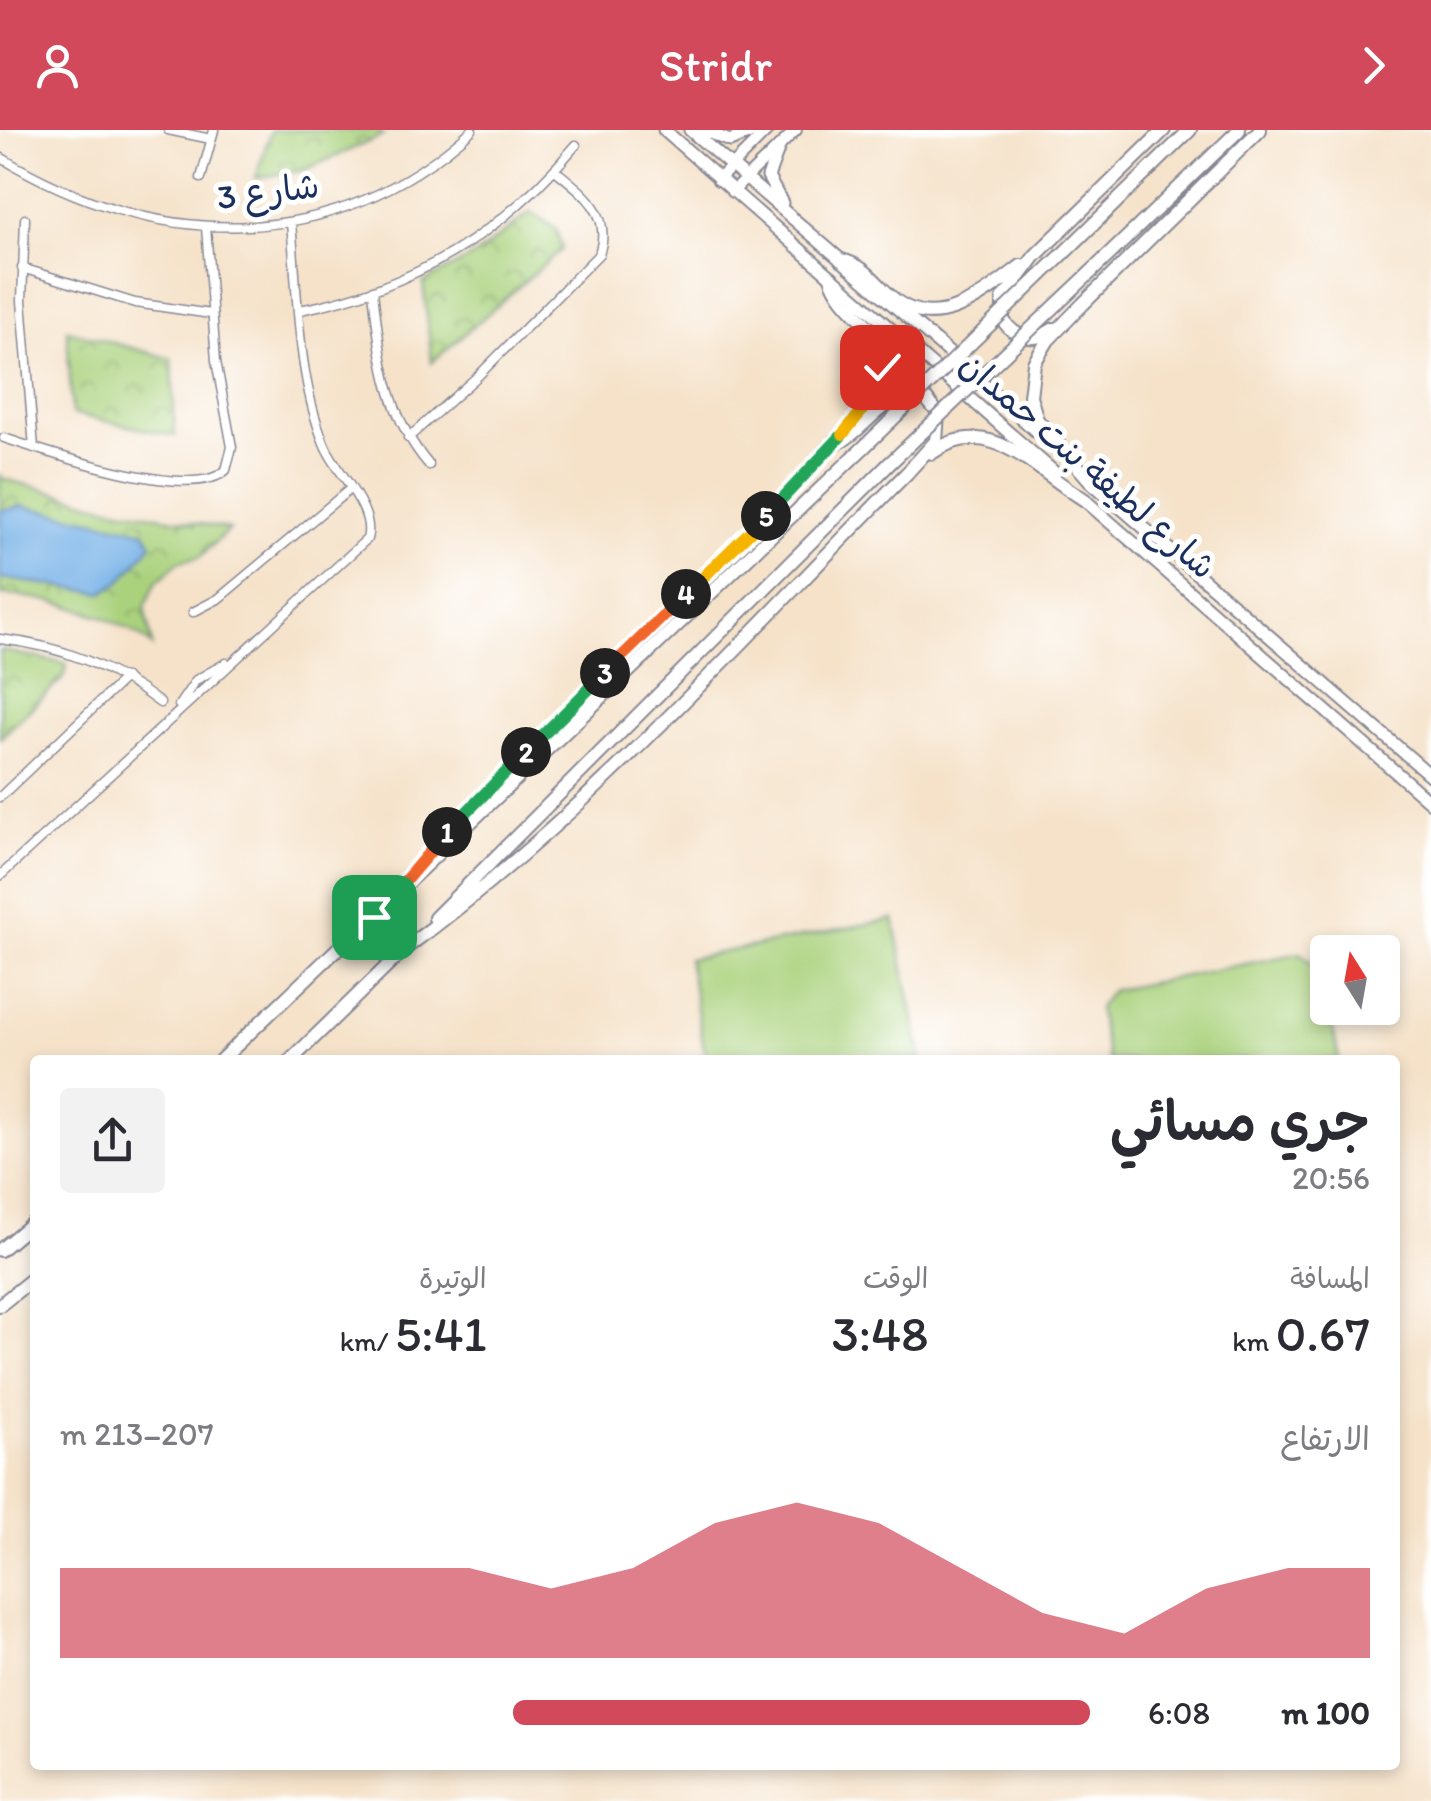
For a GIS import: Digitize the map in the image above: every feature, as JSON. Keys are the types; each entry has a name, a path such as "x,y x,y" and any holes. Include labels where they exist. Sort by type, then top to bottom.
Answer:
{"main road":[{"name":"شارع لطيفة بنت حمدان","path":"664,130 1431,803"},
{"name":"شارع لطيفة بنت حمدان","path":"690,130 1431,776"},
{"path":"703,130 730,140 758,130"},
{"path":"841,260 862,268 904,306 930,313 963,307 1035,256 1164,130"},
{"path":"226,1055 864,448 1190,130"},
{"path":"296,1055 889,464 1238,130"},
{"path":"1095,486 1043,429 1030,396 1032,370 1040,350 1260,130"},
{"path":"779,147 768,168 769,182 792,220"},
{"path":"1035,256 1003,299 1003,320 1009,328 1025,337 1042,336 1082,304"},
{"path":"383,909 433,846 833,445 871,402 882,367 875,332 840,294 831,277"},
{"path":"407,947 481,890 618,764 907,474 940,432 938,412 922,395 896,396 853,436 833,445"},
{"path":"907,474 948,443 987,438 1011,447 1086,500"},
{"path":"0,1250 30,1226"},
{"path":"0,1305 30,1282"}],"street":[{"path":"168,130 212,135 201,178"},
{"name":"شارع 3","path":"0,157 102,205 206,228 291,223 350,207 403,183 472,130"},
{"path":"718,180 768,130"},
{"path":"732,192 796,130"},
{"path":"300,310 374,292 472,243 555,170 576,145"},
{"path":"408,438 467,386 599,254 603,228 598,210 555,170"},
{"path":"25,218 22,268 34,448"},
{"path":"0,876 178,709 196,680 226,664 364,542 368,520 327,450 313,412 291,223"},
{"path":"4,438 154,476 197,482 220,476 230,463 232,447 211,314 206,228"},
{"path":"22,268 134,303 211,314"},
{"path":"374,292 387,392 408,438 429,465"},
{"path":"192,612 212,603 350,489"},
{"path":"0,639 74,654 125,678 160,703"},
{"path":"0,797 125,678"}],"green space":[{"path":"271,130 376,130 384,135 304,170 256,178"},
{"path":"531,212 556,229 562,249 432,362 423,283 477,254"},
{"path":"67,330 172,359 175,436 72,414"},
{"path":"0,473 1,478 109,507 229,529 200,557 180,561 156,582 145,607 152,646 102,617 36,598 0,595"},
{"path":"0,650 67,664 63,678 0,738"},
{"path":"894,919 921,1055 705,1055 688,959"},
{"path":"1300,953 1310,962 1310,1025 1332,1025 1338,1055 1107,1055 1098,1008 1110,991"}],"water":[{"path":"22,506 145,531 152,544 121,581 102,593 0,578 0,511"}],"route":[{"path":"374,917 433,846 744,538 858,418 876,394 882,367"}]}
